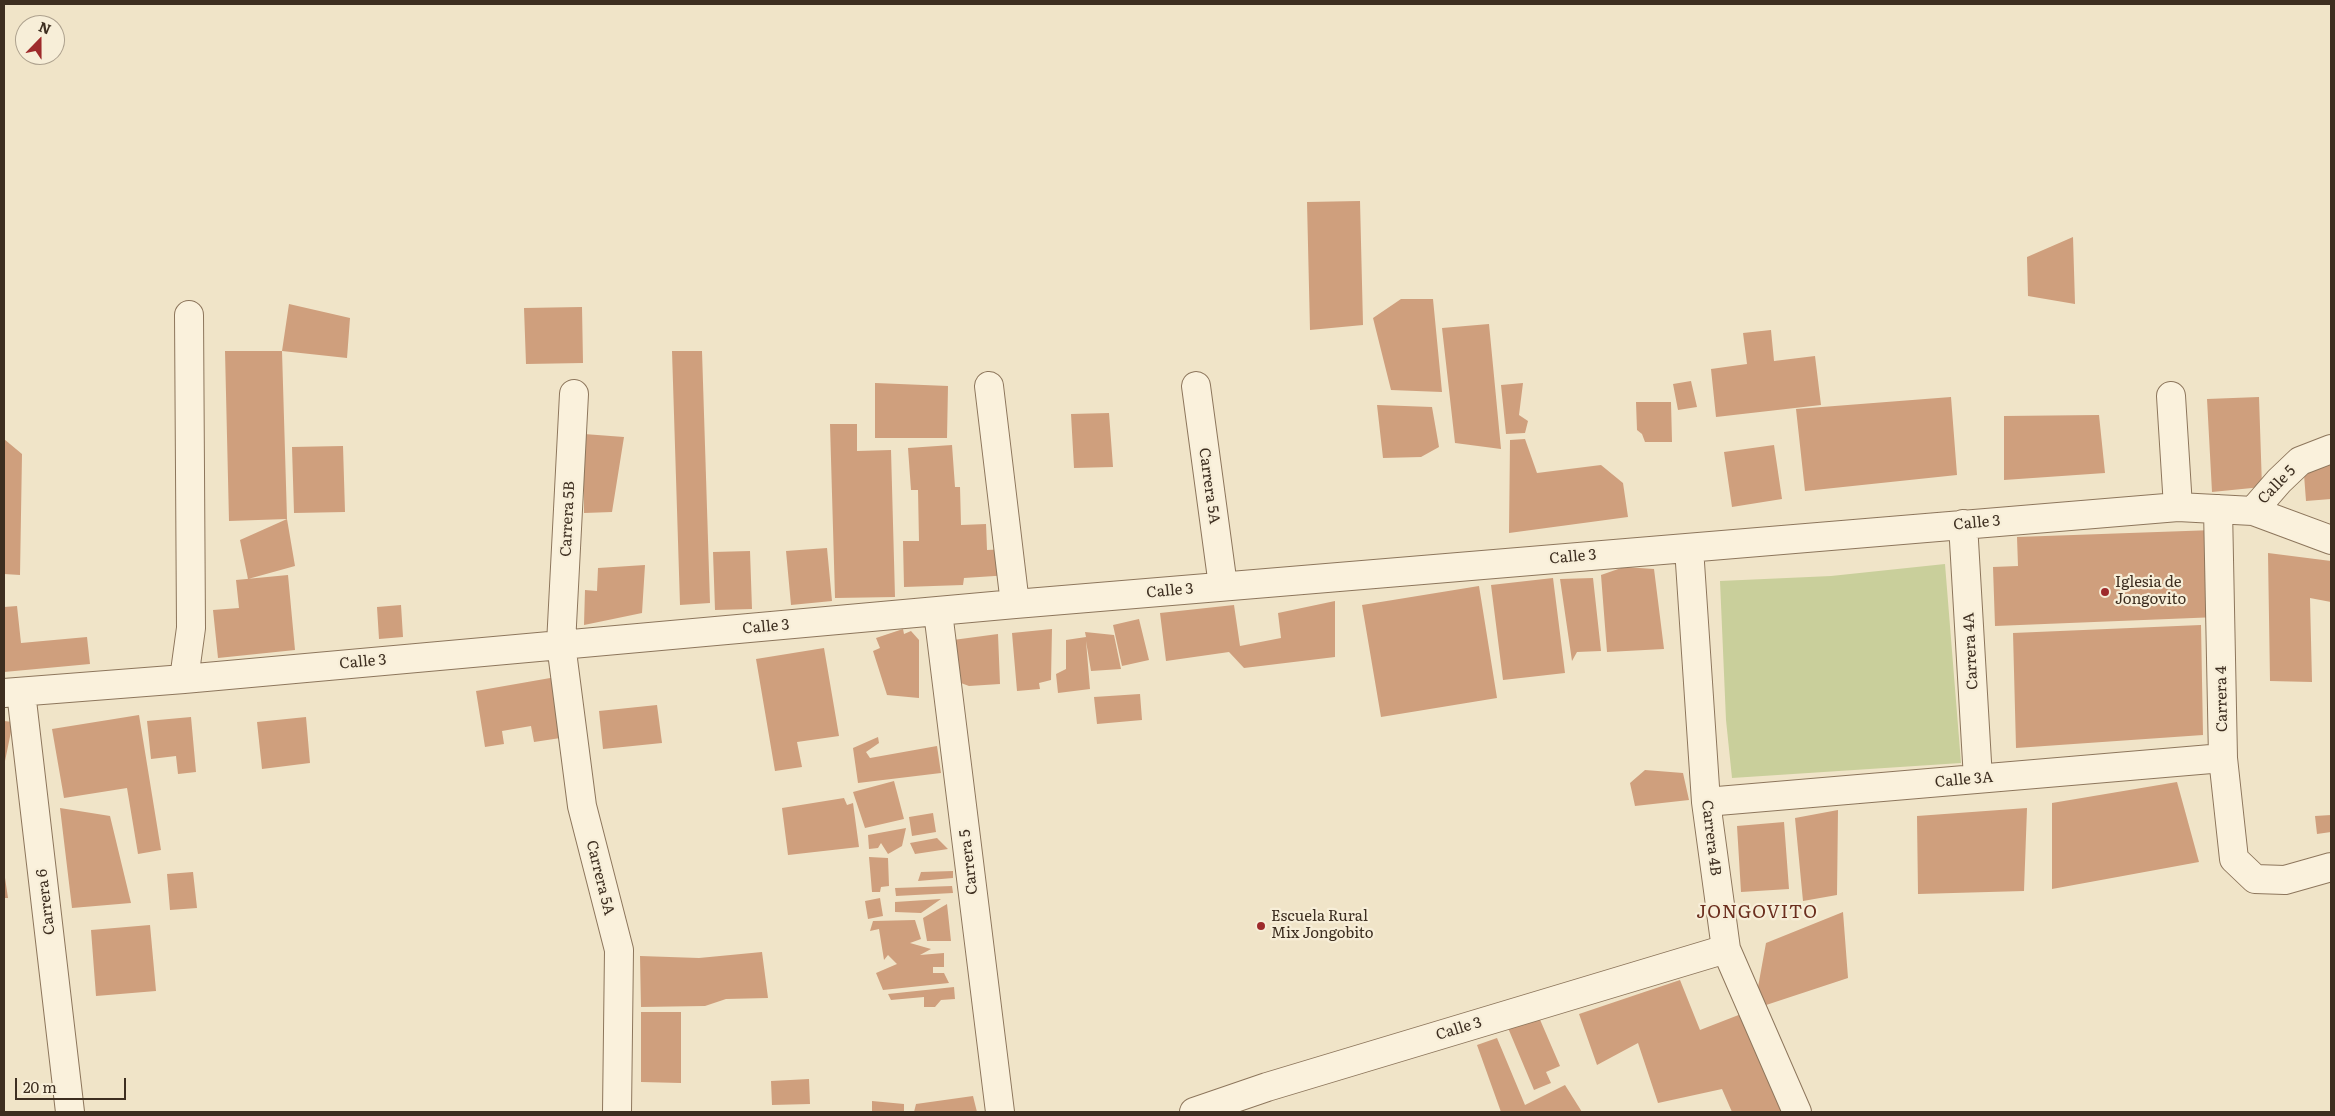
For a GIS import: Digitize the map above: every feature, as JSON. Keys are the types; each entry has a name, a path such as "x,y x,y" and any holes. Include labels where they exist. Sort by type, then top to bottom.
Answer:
{"street":[{"path":"184,678 191,628 189,315"},
{"path":"989,386 1015,604"},
{"name":"Carrera 5A","path":"1196,386 1223,586"},
{"name":"Carrera 5B","path":"561,644 574,394"},
{"path":"2171,396 2178,507"},
{"name":"Calle 5","path":"2253,511 2279,481 2300,461 2331,449"},
{"name":"Calle 3","path":"12,692 1223,586 2178,507 2253,511 2331,540"},
{"name":"Carrera 4","path":"2218,509 2223,758 2234,859 2255,879 2285,880 2331,866"},
{"name":"Carrera 4A","path":"1964,524 1978,779"},
{"name":"Carrera 4B","path":"1689,548 1706,802 1726,949 1797,1112"},
{"name":"Carrera 5","path":"938,612 1000,1112"},
{"name":"Carrera 5A","path":"561,644 582,806 619,950 617,1112"},
{"name":"Carrera 6","path":"12,692 70,1112"},
{"name":"Calle 3A","path":"1706,802 2223,758"},
{"name":"Calle 3","path":"1194,1112 1267,1086 1726,949"}],"green space":[{"path":"1945,564 1961,763 1732,778 1726,720 1720,581 1831,576"}],"building":[{"path":"1360,201 1363,325 1310,330 1307,202"},
{"path":"2073,237 2075,304 2028,296 2027,257"},
{"path":"1401,299 1433,299 1442,392 1391,390 1373,318"},
{"path":"289,304 350,318 347,358 282,351"},
{"path":"582,307 583,363 526,364 524,308"},
{"path":"1489,324 1501,449 1455,443 1442,328"},
{"path":"1771,330 1774,361 1815,356 1821,405 1716,417 1711,369 1747,364 1743,333"},
{"path":"225,351 282,351 287,519 229,521"},
{"path":"672,351 702,351 710,603 680,605"},
{"path":"1691,381 1697,407 1678,410 1673,384"},
{"path":"875,383 948,386 947,438 875,438"},
{"path":"1523,383 1519,415 1528,421 1525,433 1506,434 1501,385"},
{"path":"1951,397 1957,475 1805,491 1796,409"},
{"path":"2259,397 2262,487 2212,492 2207,399"},
{"path":"1636,402 1671,402 1672,442 1645,442 1642,434 1637,430"},
{"path":"1377,405 1432,407 1439,447 1421,457 1383,458"},
{"path":"1109,413 1113,467 1074,468 1071,414"},
{"path":"2099,415 2105,473 2004,480 2004,416"},
{"path":"830,424 857,424 857,451 891,450 895,597 835,598"},
{"path":"584,434 624,437 612,512 584,513"},
{"path":"4,439 22,454 20,575 4,574"},
{"path":"1525,439 1537,473 1601,465 1623,483 1628,517 1509,533 1510,440"},
{"path":"952,445 955,487 960,487 961,525 986,524 987,550 1008,549 1010,575 964,578 963,585 904,587 903,541 919,541 918,490 911,490 908,448"},
{"path":"1774,445 1782,499 1732,507 1724,452"},
{"path":"343,446 345,512 294,513 292,447"},
{"path":"2331,458 2331,499 2306,501 2303,461"},
{"path":"287,519 295,566 248,579 240,540"},
{"name":"Iglesia de Jongovito","path":"2214,530 2218,617 1995,626 1993,567 2018,566 2017,537"},
{"path":"827,548 832,601 791,605 786,551"},
{"path":"750,551 752,609 715,610 713,552"},
{"path":"2268,553 2331,561 2331,602 2310,598 2312,682 2270,681"},
{"path":"645,565 642,613 584,625 585,590 597,591 598,568"},
{"path":"1624,567 1654,569 1664,649 1607,652 1601,575"},
{"path":"288,575 295,650 218,658 213,610 239,608 236,580"},
{"path":"1553,578 1565,673 1503,680 1491,585"},
{"path":"1593,578 1601,651 1577,652 1572,661 1560,579"},
{"path":"1479,586 1497,698 1381,717 1362,605"},
{"path":"1335,601 1335,657 1244,668 1229,652 1166,661 1160,613 1234,605 1240,646 1281,638 1278,613"},
{"path":"401,605 403,637 379,639 377,607"},
{"path":"17,606 21,643 87,637 90,664 4,672 4,607"},
{"path":"1139,619 1149,660 1122,666 1113,625"},
{"path":"2201,625 2203,735 2016,748 2013,633"},
{"path":"903,629 904,634 911,631 919,640 919,698 887,695 873,651 880,648 876,638"},
{"path":"1052,629 1051,680 1039,683 1040,689 1017,691 1012,633"},
{"path":"1085,632 1114,635 1121,669 1091,671 1086,641 1090,689 1058,693 1056,674 1066,669 1066,640 1086,637"},
{"path":"998,634 1000,684 969,686 953,680 953,640"},
{"path":"824,648 839,736 797,742 802,767 775,771 756,659"},
{"path":"556,677 567,737 534,742 531,726 502,731 504,744 485,747 476,691"},
{"path":"1140,694 1142,720 1097,724 1094,697"},
{"path":"657,705 662,743 603,749 599,711"},
{"path":"139,715 161,850 138,854 127,788 64,798 52,729"},
{"path":"191,717 196,772 178,774 176,756 151,759 147,721"},
{"path":"306,717 310,763 262,769 257,722"},
{"path":"4,721 13,722 5,761 4,761"},
{"path":"878,737 879,743 866,752 870,758 937,746 941,773 858,783 853,748"},
{"path":"1645,770 1683,773 1689,800 1635,806 1630,783"},
{"path":"894,781 904,819 865,828 853,792"},
{"path":"2177,782 2199,862 2052,889 2052,803"},
{"path":"844,798 847,805 853,803 859,847 788,855 782,808"},
{"path":"60,808 110,816 131,903 72,908"},
{"path":"2027,808 2024,891 1918,894 1917,816"},
{"path":"1838,810 1837,895 1803,901 1795,818"},
{"path":"933,813 936,832 912,836 909,817"},
{"path":"2331,815 2331,832 2317,834 2315,816"},
{"path":"1784,822 1789,889 1741,892 1737,826"},
{"path":"906,828 902,846 888,854 881,843 878,848 869,849 868,835"},
{"path":"937,838 948,849 915,854 910,843"},
{"path":"869,857 888,858 889,886 881,887 880,892 872,892"},
{"path":"4,871 8,898 4,898"},
{"path":"953,871 953,878 918,881 921,872"},
{"path":"193,872 197,908 170,910 167,874"},
{"path":"952,886 953,893 896,896 895,888"},
{"path":"880,898 883,916 868,919 865,901"},
{"path":"941,899 921,913 895,912 895,902"},
{"path":"947,904 951,941 927,941 923,918"},
{"path":"1843,912 1848,978 1754,1009 1766,943"},
{"path":"915,920 921,939 910,943 931,949 920,955 944,953 944,967 933,967 933,973 944,973 949,983 883,990 876,973 897,964 888,955 884,960 879,929 870,931 873,921"},
{"path":"150,925 156,991 96,996 91,930"},
{"path":"762,952 768,998 726,999 705,1006 641,1007 640,956 699,958"},
{"path":"1680,980 1700,1030 1754,1009 1796,1112 1732,1112 1722,1089 1658,1103 1638,1043 1597,1065 1579,1014"},
{"path":"954,987 955,999 941,1000 935,1007 924,1007 924,997 891,1000 888,994"},
{"path":"641,1012 681,1012 681,1083 641,1082"},
{"path":"1538,1015 1560,1066 1546,1072 1551,1083 1534,1090 1508,1028"},
{"path":"1497,1038 1525,1105 1565,1085 1582,1112 1501,1112 1477,1045"},
{"path":"809,1079 810,1104 772,1105 771,1081"},
{"path":"973,1096 977,1112 914,1112 916,1104"},
{"path":"872,1101 904,1104 904,1112 872,1112"}],"place":[{"name":"Iglesia de Jongovito","path":"2105,592"},
{"name":"Escuela Rural Mix Jongobito","path":"1261,926"}],"district":[{"name":"JONGOVITO","path":"1757,913"}]}
